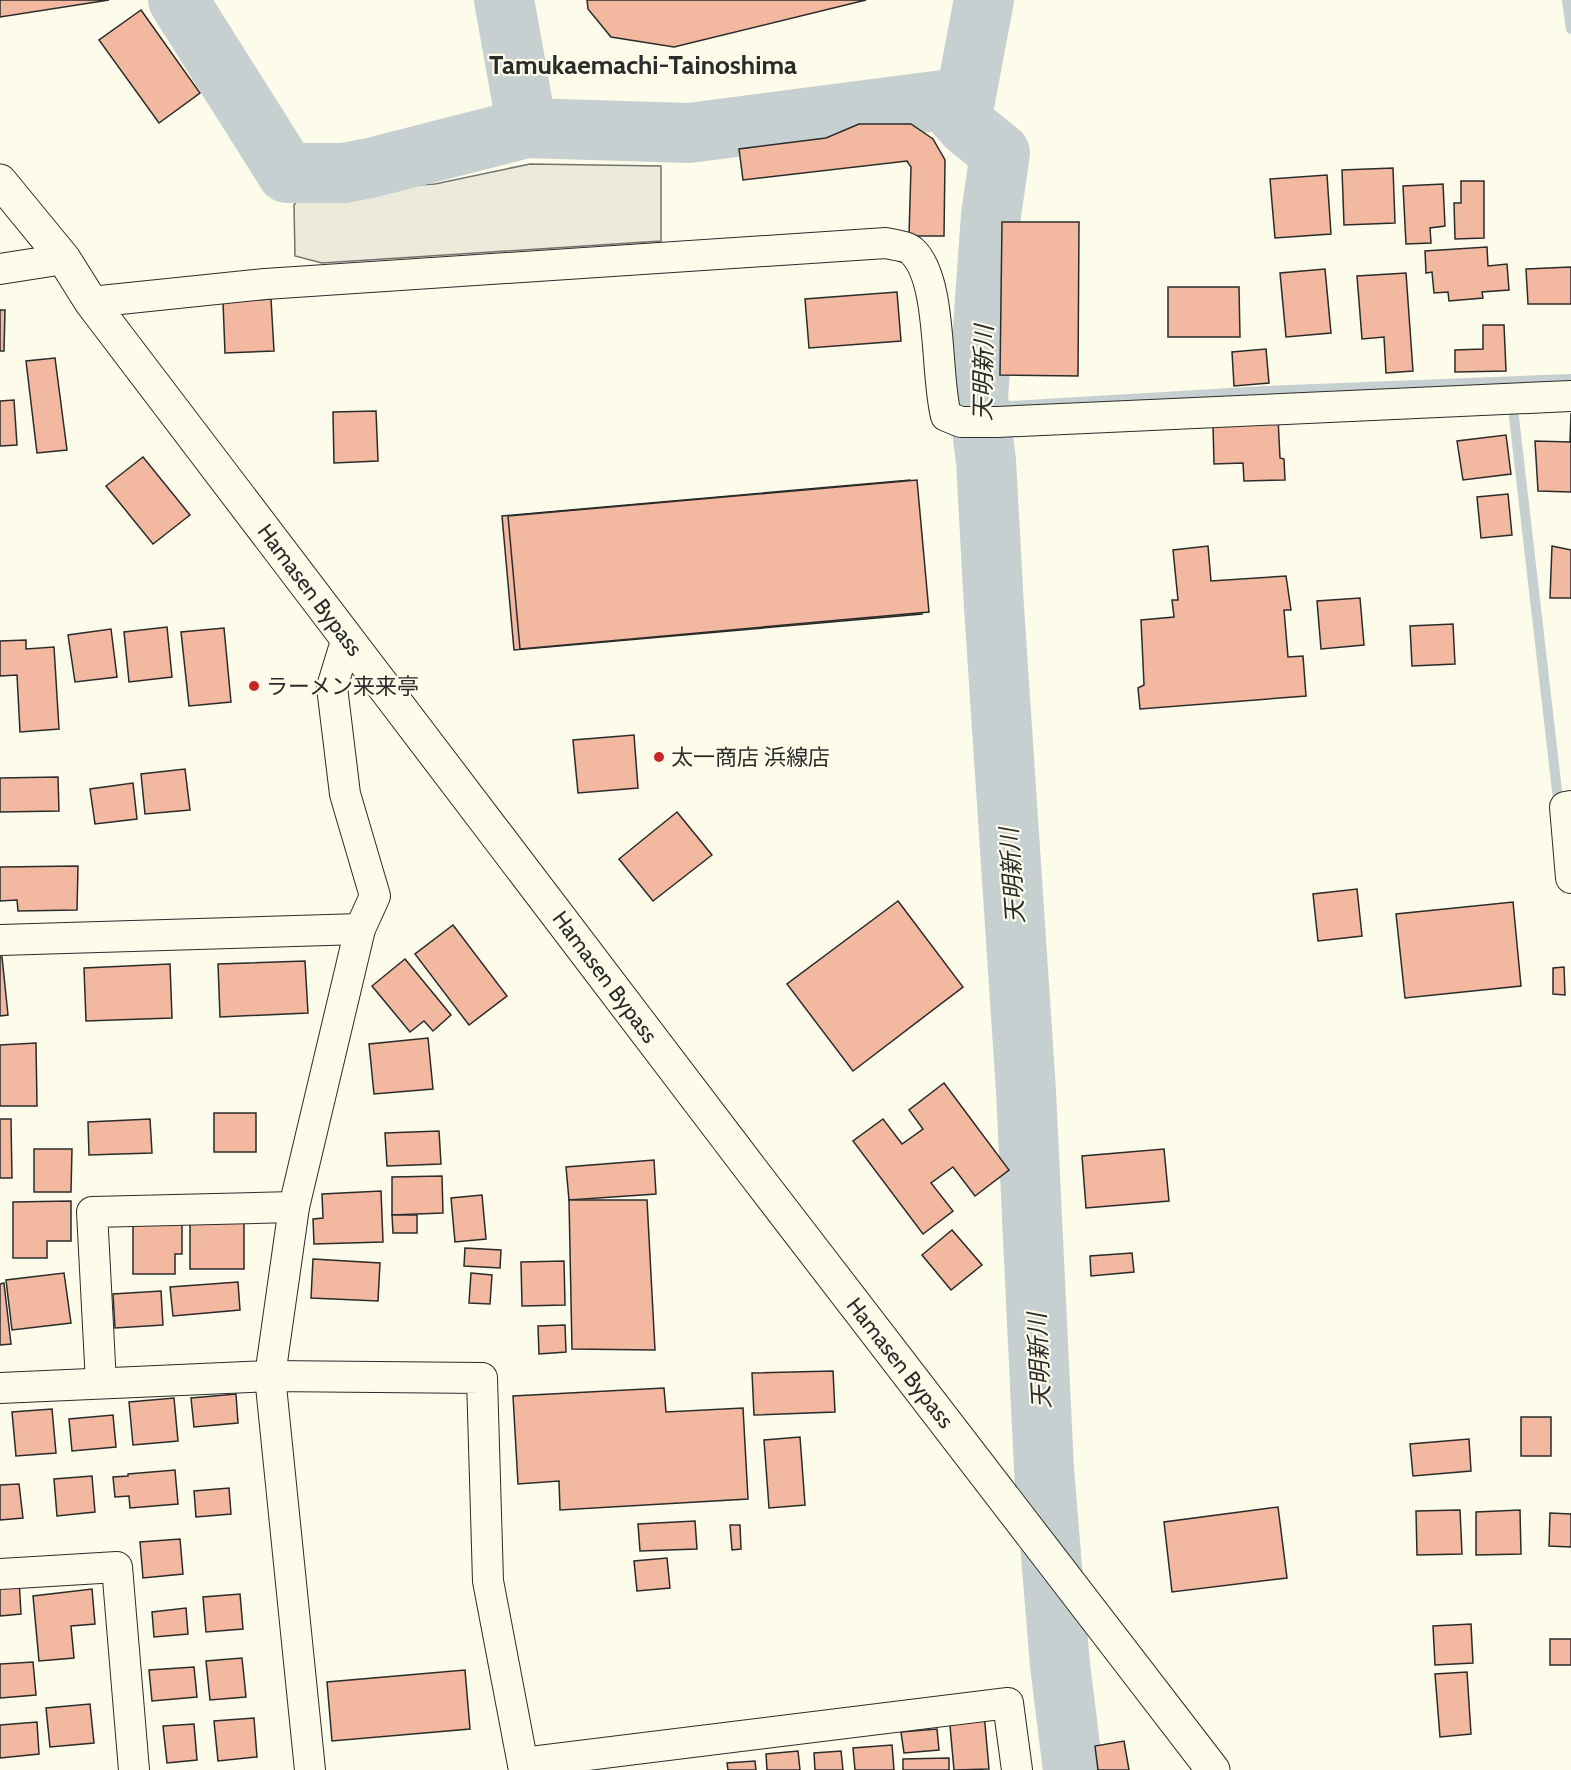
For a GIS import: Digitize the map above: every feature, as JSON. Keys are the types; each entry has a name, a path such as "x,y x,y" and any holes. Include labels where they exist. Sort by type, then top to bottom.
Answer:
{"highway":[{"name":"Hamasen Bypass","path":"0,181 64,259 91,302 1213,1770"}],"street":[{"path":"91,302 265,284 886,243 911,249 924,265 932,299 941,397 946,416 961,423 1571,396"},
{"path":"0,269 64,259"},
{"path":"310,1770 270,1376 294,1207 360,929 375,896 345,794 332,687 347,638"},
{"path":"1571,806 1565,807 1571,878"},
{"path":"0,940 360,929"},
{"path":"101,1383 92,1212 294,1207"},
{"path":"0,1388 270,1376 482,1378 488,1581 523,1766 1008,1703 1017,1770"},
{"path":"0,1574 117,1567 134,1770"}],"shaded area":[{"path":"530,164 661,166 661,241 322,263 295,256 294,205 305,191 435,184"}],"building":[{"path":"0,0 109,0 0,17"},
{"path":"587,0 866,0 674,47 611,37 588,9"},
{"path":"141,10 200,93 159,123 99,40"},
{"path":"859,124 911,124 933,139 945,160 944,236 909,236 911,167 907,161 743,180 739,149 826,138"},
{"path":"1393,168 1395,223 1344,225 1342,170"},
{"path":"1327,175 1331,234 1275,238 1270,179"},
{"path":"1461,181 1484,181 1484,238 1455,239 1454,203 1461,203"},
{"path":"1443,184 1445,226 1430,228 1431,243 1406,244 1403,186"},
{"path":"1002,222 1079,222 1078,376 1000,375"},
{"path":"1487,247 1488,266 1507,264 1509,290 1482,292 1483,298 1449,301 1448,292 1434,293 1432,272 1426,273 1425,251"},
{"path":"1571,267 1571,304 1528,304 1526,269"},
{"path":"1325,269 1331,333 1286,337 1280,273"},
{"path":"1406,273 1413,371 1386,373 1384,337 1362,339 1357,276"},
{"path":"1168,287 1239,287 1240,337 1168,337"},
{"path":"897,292 901,341 809,348 805,299"},
{"path":"271,299 274,351 225,353 223,302"},
{"path":"0,310 5,310 4,351 0,351"},
{"path":"1483,325 1504,325 1506,371 1455,372 1455,350 1483,349"},
{"path":"1266,349 1269,383 1234,386 1232,352"},
{"path":"55,358 67,450 37,453 26,361"},
{"path":"14,400 17,445 0,446 0,401"},
{"path":"376,411 378,461 334,463 333,412"},
{"path":"1571,413 1571,492 1538,491 1535,441 1570,442"},
{"path":"1278,418 1280,458 1284,459 1285,480 1244,481 1243,463 1214,464 1213,425"},
{"path":"1506,435 1511,474 1463,480 1457,441"},
{"path":"143,457 190,515 153,544 106,486"},
{"path":"910,480 922,614 514,650 502,516"},
{"path":"917,480 929,612 520,649 508,516"},
{"path":"1508,494 1512,535 1481,538 1477,497"},
{"path":"1208,546 1211,581 1286,576 1291,610 1284,610 1288,657 1303,656 1306,696 1140,709 1138,688 1144,685 1141,620 1174,617 1172,600 1178,600 1173,550"},
{"path":"1552,546 1571,550 1571,598 1550,598"},
{"path":"1360,598 1364,645 1321,649 1317,601"},
{"path":"1453,624 1455,664 1412,666 1410,626"},
{"path":"167,627 172,677 129,682 124,632"},
{"path":"224,628 231,702 189,706 181,632"},
{"path":"111,629 117,677 75,682 68,635"},
{"path":"26,640 26,649 54,647 59,729 20,732 17,675 0,676 0,641"},
{"path":"634,735 638,788 578,793 573,740"},
{"path":"185,769 190,810 145,814 141,774"},
{"path":"58,777 59,811 0,812 0,778"},
{"path":"133,783 137,819 95,824 90,789"},
{"path":"677,812 712,855 653,901 619,859"},
{"path":"78,866 77,910 18,911 17,900 0,901 0,867"},
{"path":"1357,889 1362,936 1318,941 1313,894"},
{"path":"898,901 963,987 853,1071 787,984"},
{"path":"1513,902 1521,986 1405,998 1396,914"},
{"path":"453,925 507,996 469,1025 415,954"},
{"path":"0,957 2,957 8,1015 0,1016"},
{"path":"405,959 451,1015 433,1031 424,1021 410,1032 372,986"},
{"path":"305,961 308,1013 220,1017 218,964"},
{"path":"170,964 172,1018 86,1021 84,968"},
{"path":"1564,967 1565,995 1553,994 1553,968"},
{"path":"428,1038 433,1089 374,1094 369,1044"},
{"path":"36,1043 37,1106 0,1106 0,1045"},
{"path":"944,1083 1009,1170 975,1196 953,1167 931,1183 953,1211 923,1234 853,1141 883,1119 902,1144 923,1129 909,1110"},
{"path":"214,1113 256,1113 256,1152 214,1152"},
{"path":"0,1119 11,1119 12,1178 0,1178"},
{"path":"150,1119 152,1153 89,1155 88,1122"},
{"path":"439,1131 441,1164 387,1166 385,1133"},
{"path":"34,1149 72,1149 71,1192 34,1192"},
{"path":"1164,1149 1169,1201 1086,1208 1082,1156"},
{"path":"654,1160 656,1194 569,1200 566,1167"},
{"path":"442,1176 443,1213 392,1215 392,1177"},
{"path":"381,1191 383,1242 314,1244 313,1219 323,1218 322,1194"},
{"path":"482,1195 486,1239 455,1242 451,1198"},
{"path":"569,1200 647,1200 655,1350 572,1349"},
{"path":"71,1201 71,1241 47,1241 47,1258 13,1258 13,1202"},
{"path":"392,1215 417,1215 417,1233 393,1233"},
{"path":"133,1222 182,1222 182,1254 175,1254 175,1274 133,1274"},
{"path":"190,1222 244,1222 244,1269 190,1269"},
{"path":"952,1230 982,1265 951,1290 922,1255"},
{"path":"465,1248 501,1250 500,1268 464,1266"},
{"path":"1132,1253 1134,1272 1091,1276 1090,1256"},
{"path":"313,1259 380,1263 378,1301 311,1298"},
{"path":"564,1261 565,1305 522,1306 521,1262"},
{"path":"64,1273 71,1323 12,1330 6,1280"},
{"path":"471,1273 492,1275 490,1304 469,1303"},
{"path":"238,1282 240,1310 173,1316 170,1287"},
{"path":"4,1283 11,1344 0,1345 0,1284"},
{"path":"161,1291 163,1325 115,1328 113,1294"},
{"path":"565,1325 566,1352 539,1354 538,1326"},
{"path":"833,1371 835,1412 754,1415 752,1373"},
{"path":"664,1388 666,1412 743,1408 748,1499 560,1510 559,1481 518,1484 513,1396"},
{"path":"236,1394 238,1423 194,1427 191,1398"},
{"path":"174,1398 178,1441 133,1445 129,1402"},
{"path":"52,1409 56,1453 16,1456 12,1412"},
{"path":"113,1415 116,1447 72,1451 69,1419"},
{"path":"1521,1417 1551,1417 1551,1456 1521,1456"},
{"path":"800,1437 805,1505 769,1508 764,1440"},
{"path":"1469,1439 1471,1471 1413,1476 1410,1444"},
{"path":"175,1470 178,1504 130,1508 129,1496 115,1497 113,1477"},
{"path":"92,1476 95,1512 57,1516 54,1479"},
{"path":"19,1484 23,1518 0,1520 0,1485"},
{"path":"229,1488 231,1514 196,1517 194,1491"},
{"path":"1278,1507 1287,1578 1172,1592 1164,1522"},
{"path":"1460,1510 1462,1554 1417,1555 1416,1511"},
{"path":"1520,1510 1521,1554 1476,1555 1476,1512"},
{"path":"1550,1513 1571,1514 1571,1547 1549,1546"},
{"path":"695,1521 697,1549 640,1551 638,1524"},
{"path":"730,1525 740,1525 741,1549 732,1550"},
{"path":"180,1539 183,1574 143,1578 140,1542"},
{"path":"667,1558 670,1588 637,1591 634,1561"},
{"path":"19,1579 21,1614 0,1616 0,1580"},
{"path":"92,1589 95,1624 71,1626 74,1658 39,1661 33,1596"},
{"path":"240,1594 243,1629 206,1632 203,1597"},
{"path":"186,1608 188,1634 154,1637 152,1612"},
{"path":"1471,1624 1473,1663 1435,1665 1433,1626"},
{"path":"1550,1639 1571,1639 1571,1665 1550,1665"},
{"path":"242,1658 246,1697 210,1700 206,1661"},
{"path":"33,1662 36,1695 0,1698 0,1664"},
{"path":"194,1667 197,1697 152,1701 149,1670"},
{"path":"465,1670 470,1729 332,1741 327,1682"},
{"path":"1467,1672 1471,1734 1440,1737 1435,1674"},
{"path":"90,1704 94,1743 50,1747 46,1708"},
{"path":"984,1713 989,1769 954,1770 949,1715"},
{"path":"254,1718 257,1757 218,1761 214,1721"},
{"path":"37,1722 39,1754 0,1758 0,1725"},
{"path":"194,1724 197,1760 167,1763 163,1726"},
{"path":"937,1729 939,1750 904,1753 901,1732"},
{"path":"1124,1741 1129,1770 1098,1770 1095,1746"},
{"path":"892,1745 894,1770 855,1770 853,1748"},
{"path":"798,1751 800,1770 767,1770 766,1754"},
{"path":"841,1751 843,1770 815,1770 814,1753"},
{"path":"949,1758 949,1770 903,1770 903,1759"},
{"path":"755,1761 756,1770 728,1770 727,1763"}],"waterway":[{"path":"178,0 287,173 344,173 527,128 689,133 943,100 967,126"},
{"path":"504,0 527,128"},
{"name":"天明新川","path":"984,0 963,111 967,126 1000,153 991,215 978,398 986,461 1026,1091 1044,1469 1060,1665 1073,1770"},
{"path":"1567,0 1571,29"},
{"path":"978,398 1010,406 1264,391 1571,379"},
{"path":"1512,400 1559,808"}],"place":[{"name":"ラーメン来来亭","path":"254,686"},
{"name":"太一商店 浜線店","path":"659,757"}],"district":[{"name":"Tamukaemachi-Tainoshima","path":"643,65"}]}
